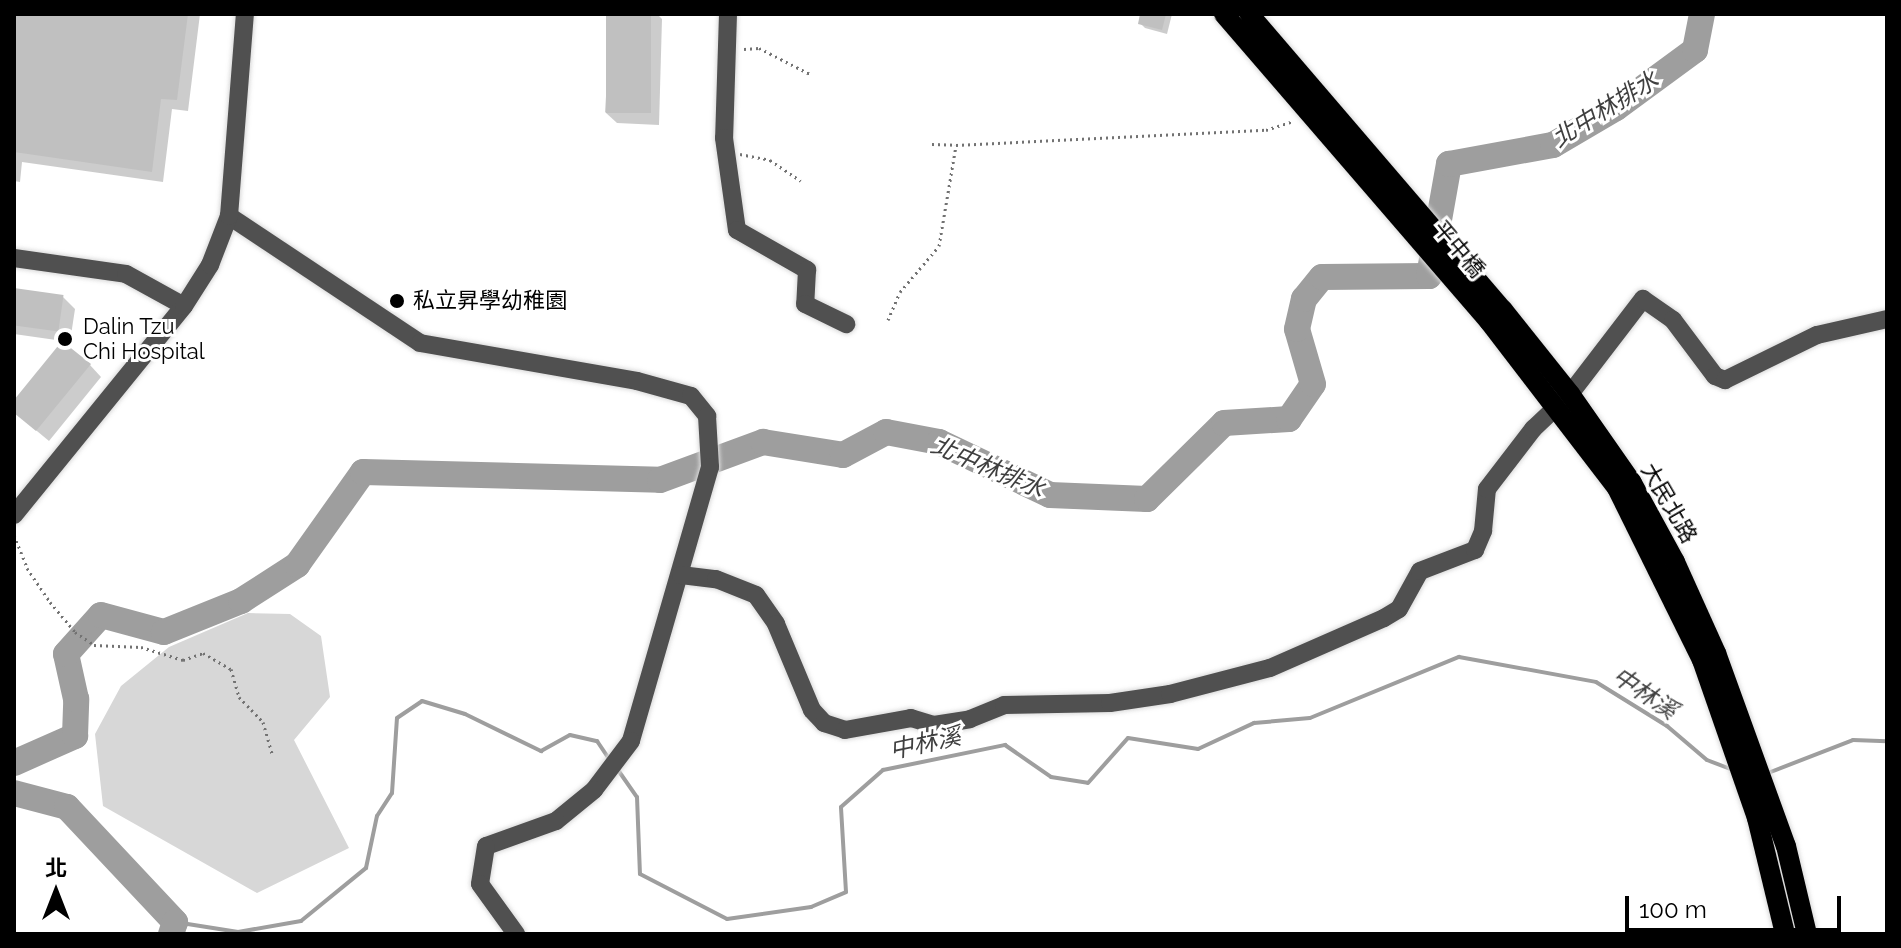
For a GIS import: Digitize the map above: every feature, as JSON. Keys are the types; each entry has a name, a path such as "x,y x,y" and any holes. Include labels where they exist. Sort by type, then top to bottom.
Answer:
{"main road":[{"path":"1224,14 1307,111 1400,202"},
{"path":"1249,14 1402,198 1400,202"},
{"name":"平中橋","path":"1400,202 1496,315"},
{"name":"大民北路","path":"1496,315 1632,483 1675,562 1765,816"},
{"path":"1765,816 1793,870 1807,934"},
{"path":"1765,816 1771,873 1785,934"}],"street":[{"path":"14,515 184,306 210,265 229,216 245,14"},
{"path":"728,14 726,154 737,230 807,270 805,304 846,324"},
{"path":"229,216 420,343 637,381 691,396 707,416 710,467 631,741 594,790 556,821 486,846 480,884 516,934"},
{"path":"14,258 126,274 184,306"},
{"path":"681,575 716,579 756,595 776,624 812,710 824,723 845,730 911,718 934,725 970,719 1004,705 1110,703 1170,694 1270,668 1399,609 1420,571 1475,550 1487,489 1533,429 1564,401 1643,299 1673,320 1715,376 1725,380 1817,335 1887,319"}],"path":[{"path":"727,50 759,48 810,74"},
{"path":"932,144 1266,130 1287,125 1307,111"},
{"path":"888,320 900,292 939,246 956,145"},
{"path":"726,154 754,154 801,181"},
{"path":"14,535 27,568 50,602 75,632 94,645 127,645 183,660 203,653 231,669 239,697 263,722 273,756"}],"shaded area":[{"path":"248,613 290,614 321,636 330,697 294,740 349,848 257,893 103,806 95,734 121,686 169,647"}],"building":[{"path":"14,14 188,14 177,100 161,99 152,172 14,152"},
{"path":"606,14 651,14 651,113 606,113"},
{"path":"1140,14 1166,14 1162,30 1138,24"},
{"path":"14,288 64,295 58,332 14,325"},
{"path":"62,341 91,364 36,431 14,413 14,400"}],"waterway":[{"name":"北中林排水","path":"14,763 75,736 76,699 66,654 101,615 164,632 241,601 297,565 363,472 660,480 763,442 843,455 886,432 939,442 1050,495 1147,499 1224,423 1289,419 1313,384 1297,329 1304,299 1322,277 1429,276 1449,164 1553,145 1616,108 1695,50 1702,14"},
{"name":"中林溪","path":"618,770 637,797 640,874 727,919 811,907 846,892 841,807 883,770 1005,745 1051,777 1088,783 1128,738 1198,749 1254,723 1310,718 1459,657 1596,682 1667,726 1707,760 1735,771"},
{"name":"中林溪","path":"175,922 238,932 301,921 366,868 377,816 392,793 397,718 422,701 465,714 541,751 570,735 597,741 610,760"},
{"name":"中林溪","path":"1768,773 1853,740 1887,741"},
{"path":"14,793 67,807 175,922 171,934"}],"place":[{"name":"私立昇學幼稚園","path":"397,301"},
{"name":"Dalin Tzu Chi Hospital","path":"65,339"}]}
